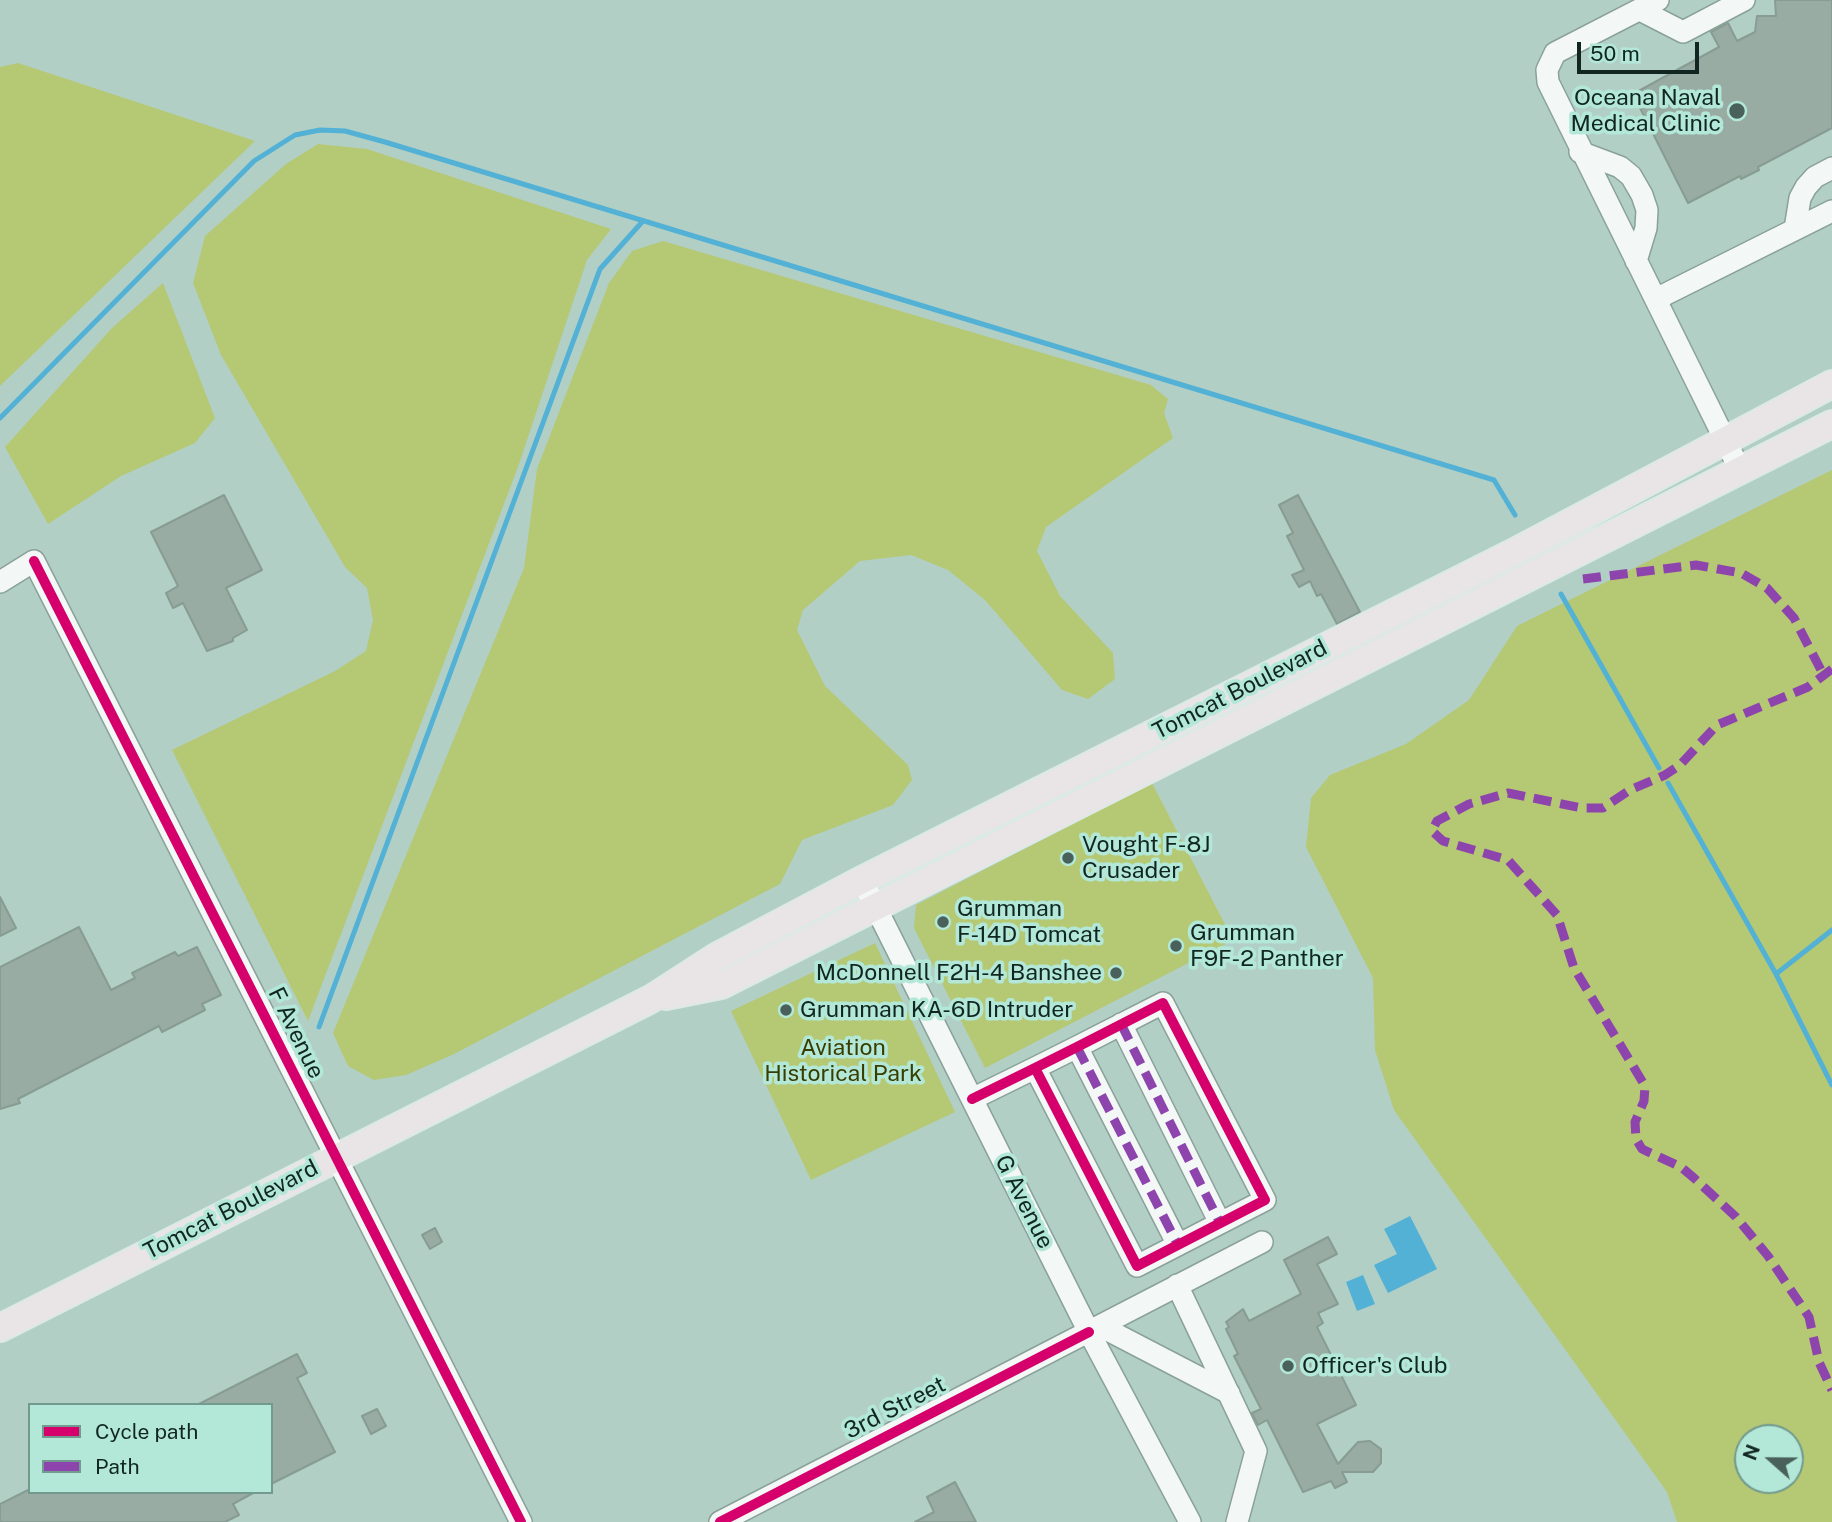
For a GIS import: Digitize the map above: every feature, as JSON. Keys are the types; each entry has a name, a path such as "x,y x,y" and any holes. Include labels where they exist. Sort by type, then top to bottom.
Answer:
{"main road":[{"name":"Tomcat Boulevard","path":"0,1328 651,999 716,957 862,880 1514,552 1832,384"},
{"name":"Tomcat Boulevard","path":"651,999 721,985 1832,424"}],"street":[{"path":"1740,470 1551,93 1548,70 1555,53 1649,5 1683,32 1744,0"},
{"path":"1580,152 1620,167 1631,176 1642,195 1647,211 1646,229 1636,261"},
{"path":"1795,229 1800,198 1806,187 1815,177 1832,168"},
{"path":"1656,299 1832,211"},
{"name":"F Avenue","path":"0,582 34,561 334,1158 521,1522"},
{"name":"G Avenue","path":"862,880 972,1099 1094,1329 1190,1522"},
{"path":"972,1099 1163,1003 1265,1200 1137,1266 1035,1068"},
{"path":"1121,1024 1220,1223"},
{"path":"1077,1046 1178,1245"},
{"name":"3rd Street","path":"720,1522 1262,1242"},
{"path":"1177,1285 1256,1451 1237,1522"},
{"path":"1094,1329 1228,1393"}],"green space":[{"path":"18,63 255,141 0,386 0,67"},
{"path":"318,144 367,149 611,229 587,260 518,467 308,1021 172,750 335,671 366,651 373,620 367,588 345,567 221,355 193,283 205,236 286,164"},
{"path":"663,241 1151,385 1168,399 1164,413 1173,438 1046,527 1037,551 1060,596 1113,653 1115,679 1088,699 1062,690 985,600 948,570 911,555 860,561 803,610 797,630 825,686 908,765 912,780 893,805 802,840 780,884 454,1054 406,1075 374,1080 348,1066 333,1033 524,568 537,469 609,283 632,251"},
{"path":"163,283 215,418 195,443 121,476 48,524 5,447 112,328"},
{"path":"1832,470 1832,1522 1677,1522 1667,1492 1394,1110 1375,1050 1373,978 1306,847 1311,798 1330,775 1406,744 1469,700 1517,626"},
{"name":"Aviation Historical Park","path":"1152,783 1233,940 985,1068 914,928 916,905"},
{"name":"Aviation Historical Park","path":"875,943 955,1112 811,1180 731,1011"}],"water":[{"path":"1410,1216 1437,1269 1388,1293 1374,1265 1397,1254 1384,1229"},
{"path":"1363,1275 1375,1304 1357,1311 1346,1282"}],"building":[{"name":"Oceana Naval Medical Clinic","path":"1775,0 1832,0 1832,128 1758,167 1759,170 1741,179 1740,176 1688,203 1633,94 1719,47 1711,32 1728,23 1737,41 1755,32 1757,16 1776,16"},
{"path":"224,495 262,570 226,588 247,630 233,638 233,641 207,651 183,603 173,608 166,593 178,586 151,532"},
{"path":"1298,495 1360,612 1337,624 1321,594 1317,596 1310,581 1299,587 1292,575 1304,570 1287,536 1293,533 1279,505"},
{"path":"0,897 16,928 0,936"},
{"path":"79,927 111,990 135,978 132,973 175,952 178,956 197,947 221,995 202,1004 205,1010 162,1032 159,1026 18,1099 20,1103 0,1109 0,967"},
{"path":"435,1228 442,1242 430,1249 422,1235"},
{"name":"Officer's Club","path":"1328,1237 1337,1254 1317,1264 1338,1304 1318,1313 1323,1323 1317,1327 1356,1405 1317,1424 1338,1464 1358,1442 1370,1441 1381,1449 1381,1463 1373,1472 1342,1472 1347,1482 1335,1488 1331,1481 1303,1492 1267,1420 1258,1425 1252,1413 1261,1409 1234,1356 1238,1354 1226,1329 1229,1327 1226,1322 1243,1309 1249,1321 1301,1294 1284,1260"},
{"path":"297,1354 307,1373 297,1378 335,1452 273,1483 273,1403 201,1403"},
{"path":"377,1409 386,1426 371,1434 362,1416"},
{"path":"955,1482 976,1522 915,1522 934,1512 927,1497"},
{"path":"28,1490 28,1494 251,1494 233,1504 239,1515 225,1522 0,1522 0,1504"}],"waterway":[{"path":"0,418 254,161 295,135 320,130 345,131 1494,480 1515,515"},
{"path":"319,1027 600,269 643,221"},
{"path":"1561,594 1659,768"},
{"path":"1668,783 1776,974 1832,1085"},
{"path":"1776,974 1832,930"}],"marked path":[{"path":"1583,579 1696,565 1741,573 1767,588 1794,618 1823,674"},
{"path":"1832,669 1808,687 1717,725 1680,765 1665,775 1630,790 1603,808 1582,808 1508,793 1469,804 1437,821 1432,831 1443,841 1508,860 1557,915 1574,968 1645,1086 1644,1101 1635,1122 1636,1139 1642,1149 1681,1167 1694,1178 1736,1217 1768,1256 1809,1317 1819,1362 1832,1390"},
{"path":"1121,1024 1220,1223"},
{"path":"1077,1047 1178,1245"}],"cycle path":[{"path":"34,561 521,1522"},
{"path":"972,1099 1163,1003 1265,1200 1137,1266 1035,1068"},
{"path":"720,1522 1089,1332"}],"place":[{"name":"Oceana Naval Medical Clinic","path":"1737,111"},
{"name":"Vought F-8J Crusader","path":"1068,858"},
{"name":"Grumman F-14D Tomcat","path":"943,922"},
{"name":"Grumman F9F-2 Panther","path":"1176,946"},
{"name":"McDonnell F2H-4 Banshee","path":"1116,973"},
{"name":"Grumman KA-6D Intruder","path":"786,1010"},
{"name":"Officer's Club","path":"1288,1366"}]}
